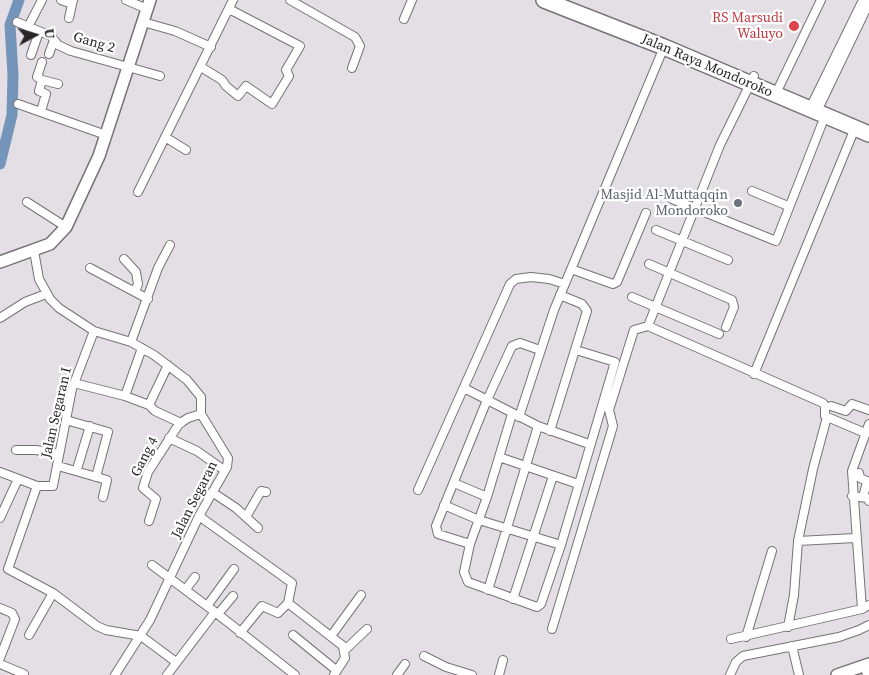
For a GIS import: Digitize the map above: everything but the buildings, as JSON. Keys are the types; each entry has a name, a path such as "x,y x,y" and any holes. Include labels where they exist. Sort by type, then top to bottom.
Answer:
{"highway":[{"name":"Jalan Raya Mondoroko","path":"544,0 752,80 780,87 819,108"},
{"name":"Jalan Raya Mondoroko","path":"567,0 862,127 869,134"}],"street":[{"path":"28,28 42,0"},
{"path":"62,0 72,2 68,18"},
{"path":"0,262 34,251 54,241 66,227 84,190 106,135 148,4 126,0"},
{"path":"138,192 233,0"},
{"path":"290,0 355,37 360,46 352,68"},
{"path":"404,19 412,0"},
{"path":"780,87 821,0"},
{"path":"858,19 863,0"},
{"path":"672,199 776,240 828,78 858,19 869,3"},
{"path":"201,67 222,80 238,96 246,86 272,104 288,76 286,70 302,48 229,9"},
{"name":"Gang 2","path":"18,22 28,28 51,36 71,51 160,76"},
{"path":"143,22 175,31 211,47"},
{"path":"31,55 39,32"},
{"path":"49,54 54,40"},
{"path":"615,362 540,605 535,607 468,582 465,577 464,565 499,457 560,295 664,47"},
{"path":"42,62 37,77 58,84"},
{"path":"41,111 46,96 46,93 39,90 42,80"},
{"path":"648,326 720,145 752,80"},
{"path":"18,104 106,135"},
{"path":"754,374 862,127"},
{"path":"165,137 186,150"},
{"path":"752,190 788,206"},
{"path":"27,202 66,227"},
{"path":"571,269 613,284 617,282 646,213"},
{"path":"656,230 728,260"},
{"path":"131,342 158,268 170,245"},
{"name":"Jalan Segaran","path":"34,251 39,279 46,294 59,308 94,331 131,342 142,348 187,380 202,399 201,414 228,458 228,464 199,516 171,579 141,636 115,675"},
{"path":"124,259 136,272 138,284 135,292"},
{"path":"649,264 732,300 734,307 726,327"},
{"path":"90,268 148,299"},
{"path":"418,490 513,281 525,278 543,278 565,284"},
{"path":"0,318 25,302 46,294"},
{"path":"550,431 587,311 582,304 560,295"},
{"path":"632,297 719,334"},
{"path":"552,629 613,425 609,412 634,330 648,326 822,403 825,407 824,415 827,417 868,427 852,471 855,538 865,607 788,627 731,639"},
{"name":"Jalan Segaran I","path":"37,486 52,487 58,466 74,383 94,331"},
{"path":"470,544 438,534 436,530 444,505 487,400 514,344 520,343 540,350"},
{"path":"125,396 142,348"},
{"path":"576,350 624,365"},
{"path":"149,405 168,365"},
{"path":"74,383 125,396 149,405 155,411 181,423"},
{"path":"464,388 538,426 590,444"},
{"path":"831,406 846,411 852,404 869,410"},
{"name":"Gang 4","path":"149,521 156,499 145,491 144,483 181,423 201,414"},
{"path":"788,627 794,595 798,541 813,469 827,417"},
{"path":"66,420 108,432 96,477"},
{"path":"77,469 90,426"},
{"path":"488,590 538,426"},
{"path":"170,438 196,451 224,470"},
{"path":"16,450 36,450 60,454"},
{"path":"499,457 578,484"},
{"path":"58,466 108,481 103,497"},
{"path":"0,472 37,486 8,569 53,593 97,626 106,630 141,636 176,662"},
{"path":"852,496 867,499 868,482 860,478 859,473"},
{"path":"513,599 553,476"},
{"path":"0,518 18,479"},
{"path":"454,483 487,497"},
{"path":"246,517 261,491 266,492"},
{"path":"212,492 258,528"},
{"path":"444,505 479,520 560,545"},
{"path":"199,516 290,581 292,586 288,603 277,614 265,606 260,606 240,633"},
{"path":"798,541 855,538"},
{"path":"746,637 772,551"},
{"path":"152,565 186,589 295,675"},
{"path":"207,606 234,570"},
{"path":"186,589 195,577"},
{"path":"29,635 53,593"},
{"path":"331,636 361,595"},
{"path":"167,675 232,596"},
{"path":"288,603 331,636 345,650"},
{"path":"0,608 12,613 15,619 0,658"},
{"path":"730,675 736,662 743,656 839,637 860,630 869,624"},
{"path":"293,636 335,673 344,658 345,650 368,629"},
{"path":"792,646 799,675"},
{"path":"424,656 446,667 470,675"},
{"path":"499,675 503,660"},
{"path":"0,664 24,674"},
{"path":"397,675 405,664"},
{"path":"844,674 867,669"}],"waterway":[{"path":"0,164 12,115 13,75 10,25 19,0"}],"place":[{"name":"RS Marsudi Waluyo","path":"794,26"},
{"name":"Masjid Al-Muttaqqin Mondoroko","path":"738,203"}]}
